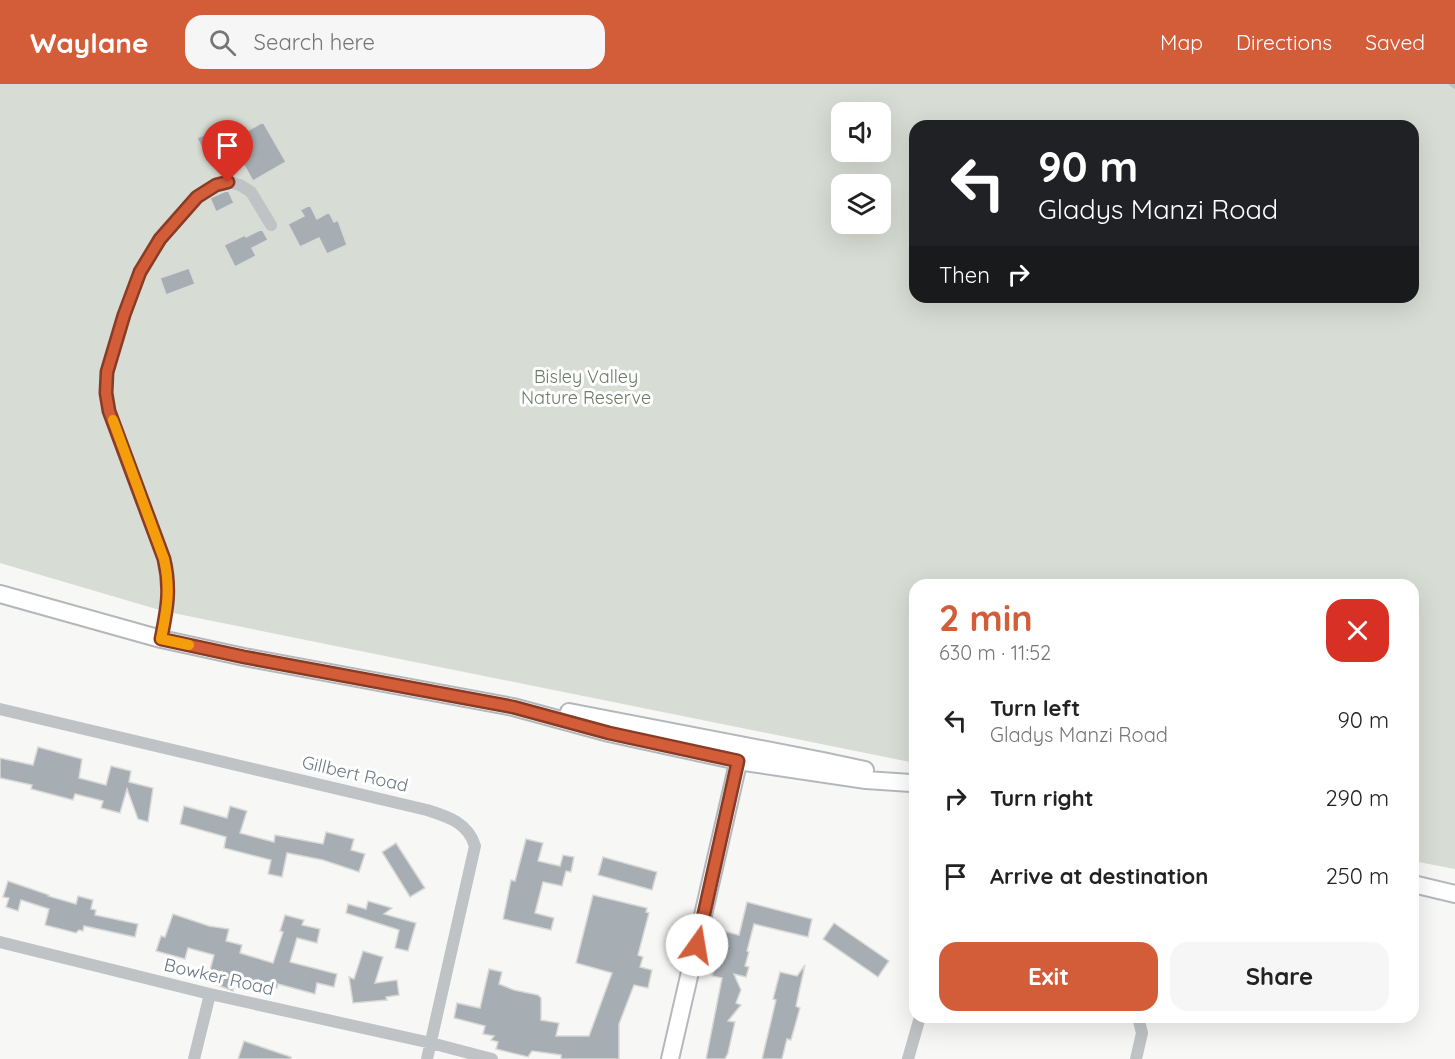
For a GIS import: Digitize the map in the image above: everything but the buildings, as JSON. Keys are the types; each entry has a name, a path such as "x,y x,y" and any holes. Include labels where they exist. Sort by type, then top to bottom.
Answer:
{"main road":[{"path":"0,594 161,639 244,657 513,707 609,733 740,753 866,780 909,783"},
{"path":"670,1059 740,753"},
{"path":"1419,885 1455,894"}],"street":[{"path":"161,639 169,599 169,579 164,559 109,411 106,393 107,372 140,272 160,239 197,197 216,185 228,182 240,185 250,192 271,225"},
{"name":"Gillbert Road","path":"0,709 427,810 444,815 464,827 472,835 475,846 427,1059"},
{"name":"Bowker Road","path":"0,942 210,994 431,1043 492,1059"},
{"path":"194,1059 210,994"},
{"path":"908,1059 918,1023"},
{"path":"1136,1059 1142,1033 1140,1023"}],"green space":[{"name":"Bisley Valley Nature Reserve","path":"0,84 1455,84 1455,869 1419,862 1419,579 909,579 909,762 163,611 0,563"}],"waterway":[{"path":"1451,84 1455,87"}],"slow traffic":[{"path":"113,420 164,559 169,579 169,599 161,639 189,645"}],"route":[{"path":"228,182 216,185 197,197 151,250 137,278 107,372 106,393 109,411 164,559 169,579 169,599 161,639 244,657 513,707 609,733 738,761 697,945"}]}
